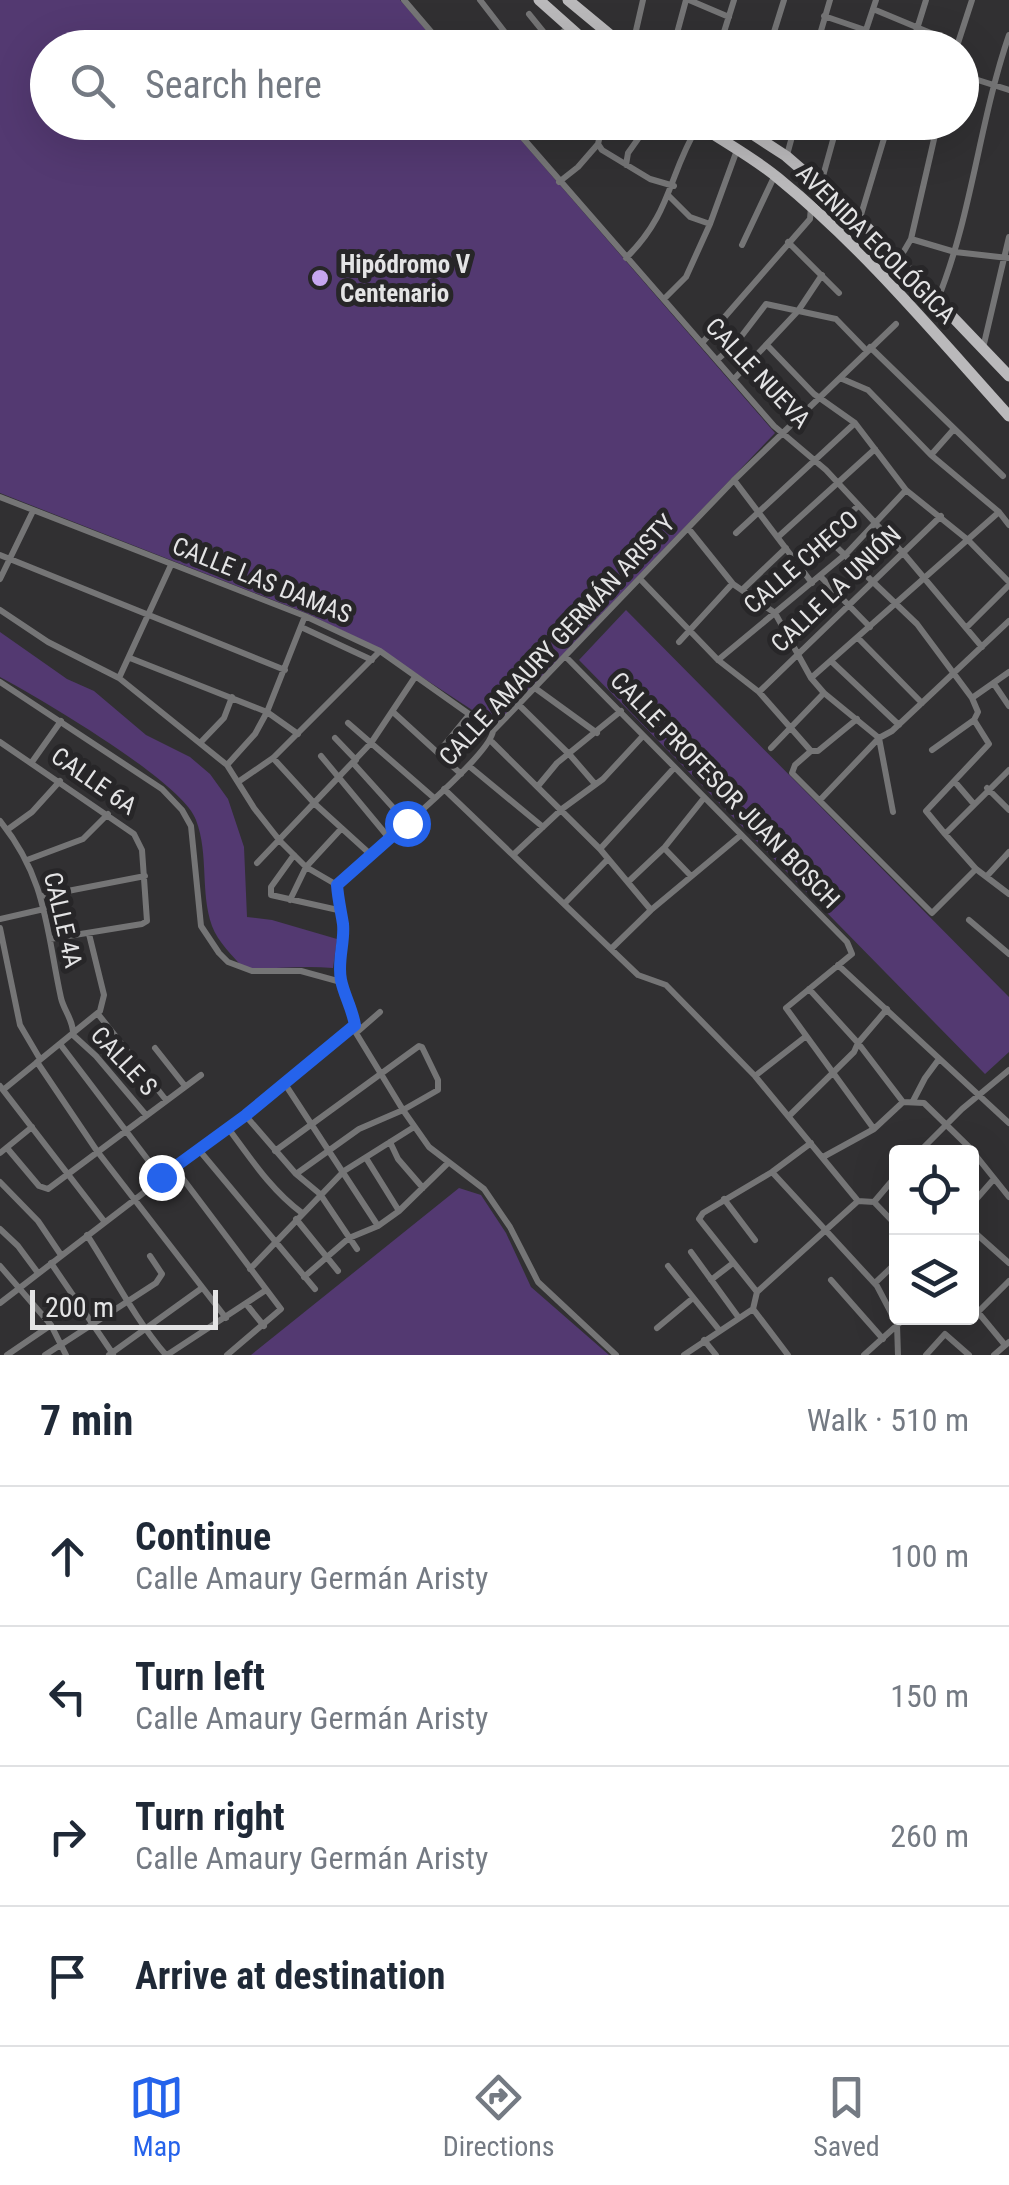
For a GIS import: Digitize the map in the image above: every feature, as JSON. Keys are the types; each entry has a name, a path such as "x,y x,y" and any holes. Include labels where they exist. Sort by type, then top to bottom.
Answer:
{"main road":[{"path":"539,0 572,30"},
{"path":"568,0 605,30"},
{"name":"AVENIDA ECOLÓGICA","path":"722,140 775,175 873,266 1009,416"},
{"name":"AVENIDA ECOLÓGICA","path":"762,140 859,219 1009,376"}],"street":[{"path":"404,0 430,30"},
{"path":"480,0 503,30"},
{"path":"584,14 585,0"},
{"path":"634,30 643,0"},
{"path":"679,30 688,0 729,17"},
{"path":"725,30 734,0"},
{"path":"775,30 784,0"},
{"path":"820,30 830,0"},
{"path":"824,16 865,30 876,0"},
{"path":"917,28 926,0"},
{"path":"962,30 972,0"},
{"path":"873,10 921,30"},
{"path":"529,14 542,30"},
{"path":"937,302 955,252 992,85 1009,35"},
{"path":"979,81 1009,90"},
{"name":"CALLE NUEVA","path":"524,140 774,426 815,461 904,554 982,647"},
{"path":"560,182 578,167 599,140"},
{"path":"626,165 628,153 637,140"},
{"path":"626,258 647,237 669,196 689,140"},
{"path":"786,156 791,140"},
{"path":"823,176 833,140"},
{"path":"859,219 883,140"},
{"path":"904,251 912,240 934,140"},
{"path":"598,144 650,179 674,186"},
{"path":"664,299 686,277 737,150"},
{"path":"742,245 775,175"},
{"path":"669,196 690,217 710,224"},
{"path":"702,342 810,219 810,206"},
{"path":"983,350 1009,237"},
{"path":"912,240 955,252 1007,258"},
{"path":"788,242 839,293"},
{"path":"734,379 798,311 822,275"},
{"path":"717,360 737,342 766,304 840,320 1002,476"},
{"name":"CALLE AMAURY GERMÁN ARISTY","path":"337,885 469,766 492,742 493,731 734,480 896,324"},
{"path":"768,346 814,394 855,423 906,490 968,540 1009,584 966,628"},
{"path":"839,378 868,390 931,455 1009,525"},
{"path":"736,533 855,423"},
{"path":"931,455 954,429"},
{"path":"778,537 874,448"},
{"path":"734,480 812,582"},
{"name":"CALLE CHECO","path":"718,660 844,556 906,490"},
{"name":"CALLE LAS DAMAS","path":"0,497 305,616 380,652 493,731"},
{"path":"796,562 858,506"},
{"path":"0,579 33,510"},
{"path":"811,678 999,512"},
{"name":"CALLE LA UNIÓN","path":"759,692 941,516"},
{"path":"688,528 732,584 774,613 811,678 824,693 878,738 892,812"},
{"path":"826,536 917,624 972,698 978,712 974,720 932,750"},
{"path":"742,590 786,548"},
{"path":"0,555 286,670"},
{"path":"119,678 171,565"},
{"path":"820,576 870,627"},
{"path":"641,580 718,660 759,692 811,751"},
{"path":"679,642 732,584"},
{"path":"0,610 48,642 119,678 200,743 226,765 254,808 294,855 337,885 343,925 339,953 341,982 352,1006 356,1029 402,1110 448,1164 484,1189 510,1226 538,1282 616,1355"},
{"path":"226,765 255,734 267,712 305,616"},
{"path":"820,800 878,738 898,725 1009,621"},
{"path":"301,627 372,660"},
{"path":"858,638 922,703"},
{"path":"238,782 274,758 380,652"},
{"name":"CALLE PROFESOR JUAN BOSCH","path":"566,656 847,942 852,954 838,965"},
{"path":"130,658 267,712 298,734"},
{"path":"831,661 898,725"},
{"path":"972,698 1009,672"},
{"path":"256,863 354,762 415,678"},
{"path":"0,682 162,789 186,815 193,832 204,933 228,962 252,970 301,971 341,982"},
{"path":"994,684 1009,706"},
{"path":"535,688 597,734"},
{"path":"771,748 824,693"},
{"path":"200,743 224,718 232,697"},
{"path":"518,705 595,784"},
{"path":"538,786 557,764 621,711"},
{"path":"394,712 461,774"},
{"path":"438,753 470,715"},
{"path":"857,718 818,751 811,751 792,773 932,913 976,870"},
{"path":"974,720 989,746 926,811 976,870 1009,894"},
{"path":"32,762 62,721"},
{"path":"348,723 433,797"},
{"path":"514,855 562,809 604,779 642,737"},
{"path":"335,738 407,823"},
{"name":"CALLE 6A","path":"0,742 108,814 139,841 149,917 142,924 89,934"},
{"path":"492,742 600,849 651,910"},
{"path":"322,756 388,838"},
{"path":"274,758 315,804 370,853"},
{"path":"469,766 542,827"},
{"path":"600,849 674,768"},
{"path":"945,832 1009,770"},
{"path":"7,830 32,812 60,780"},
{"path":"955,782 974,803"},
{"path":"987,788 1009,810"},
{"path":"444,789 638,975 666,985 756,1076 858,1201"},
{"path":"627,882 664,848 704,798"},
{"path":"27,860 83,839 108,814"},
{"name":"CALLE 4A","path":"0,821 27,860 42,896 63,1007 73,1024 72,1035"},
{"path":"290,900 306,867 342,828"},
{"path":"612,948 741,834"},
{"path":"664,848 691,876"},
{"path":"987,876 1009,852"},
{"path":"294,855 269,890 271,895 338,910"},
{"path":"565,903 608,860"},
{"path":"42,896 145,876"},
{"path":"0,918 44,909"},
{"path":"968,920 1009,954"},
{"path":"0,928 20,1025 39,1060 97,1151 226,1318"},
{"path":"50,940 89,934 104,995 98,1014 2,1088 104,1222"},
{"path":"874,1129 835,1070 786,1008 838,965 1009,1122"},
{"path":"809,989 858,1043 903,1102"},
{"path":"789,1116 854,1052 887,1009"},
{"path":"0,1303 246,1115 284,1081 380,1012"},
{"path":"98,1014 166,1100"},
{"name":"CALLE S","path":"72,1035 96,1056 146,1115"},
{"path":"756,1076 805,1036"},
{"path":"60,1044 161,1177"},
{"path":"274,1151 419,1046 440,1086 402,1110 358,1129 296,1174"},
{"path":"156,1048 185,1086"},
{"path":"913,1102 924,1078 940,1058"},
{"path":"927,1145 1009,1070"},
{"path":"32,1127 3,1151 43,1189 200,1074"},
{"path":"284,1081 378,1226"},
{"path":"823,1157 874,1129 903,1102 924,1103 969,1147 1009,1197"},
{"path":"246,1115 274,1151 320,1194 357,1249"},
{"path":"250,1270 344,1171 414,1127"},
{"path":"228,1128 338,1271"},
{"path":"390,1142 398,1159 423,1188"},
{"path":"758,1292 700,1224 703,1213 812,1143"},
{"path":"199,1150 315,1289"},
{"path":"366,1158 400,1211"},
{"path":"304,1277 349,1238 400,1211 448,1164"},
{"path":"174,1167 281,1310 227,1355"},
{"path":"772,1172 875,1284 889,1309"},
{"path":"979,1196 994,1180"},
{"path":"0,1182 38,1221 61,1255"},
{"path":"874,1202 889,1184"},
{"path":"724,1199 756,1240"},
{"path":"684,1355 752,1309 758,1292 858,1201 874,1202 889,1218"},
{"path":"0,1229 38,1273"},
{"path":"87,1235 145,1330 166,1355 266,1290"},
{"path":"978,1235 1009,1263"},
{"path":"691,1252 739,1318"},
{"path":"45,1355 160,1279 162,1274 150,1256"},
{"path":"711,1280 733,1263"},
{"path":"51,1264 112,1354 202,1288"},
{"path":"0,1266 51,1325 66,1355"},
{"path":"668,1266 720,1331"},
{"path":"875,1284 889,1269"},
{"path":"831,1280 884,1339"},
{"path":"979,1311 1009,1282"},
{"path":"657,1328 694,1298"},
{"path":"247,1305 264,1326"},
{"path":"752,1309 788,1355"},
{"path":"979,1313 1007,1343 994,1355"},
{"path":"7,1355 51,1325"},
{"path":"864,1355 896,1325"},
{"path":"897,1325 898,1355"},
{"path":"926,1355 945,1334 969,1355"},
{"path":"704,1340 716,1355"},
{"path":"769,1355 780,1346"}],"shaded area":[{"name":"Hipódromo V Centenario","path":"0,0 400,0 426,30 30,30 30,140 521,140 775,433 500,720 492,723 376,647 306,613 0,493"},
{"path":"626,610 1009,997 1009,1052 985,1074 579,660"},
{"path":"0,632 67,679 94,691 146,735 190,757 210,774 228,799 244,847 247,917 272,920 337,939 333,968 244,969 212,926 200,833 185,804 108,742 0,677"},
{"path":"459,1188 481,1195 506,1233 531,1287 609,1355 251,1355"}],"place":[{"name":"Hipódromo V Centenario","path":"320,278"}],"route":[{"path":"161,1177 246,1115 355,1025 352,1006 341,982 339,953 343,925 337,885 407,823"}]}
